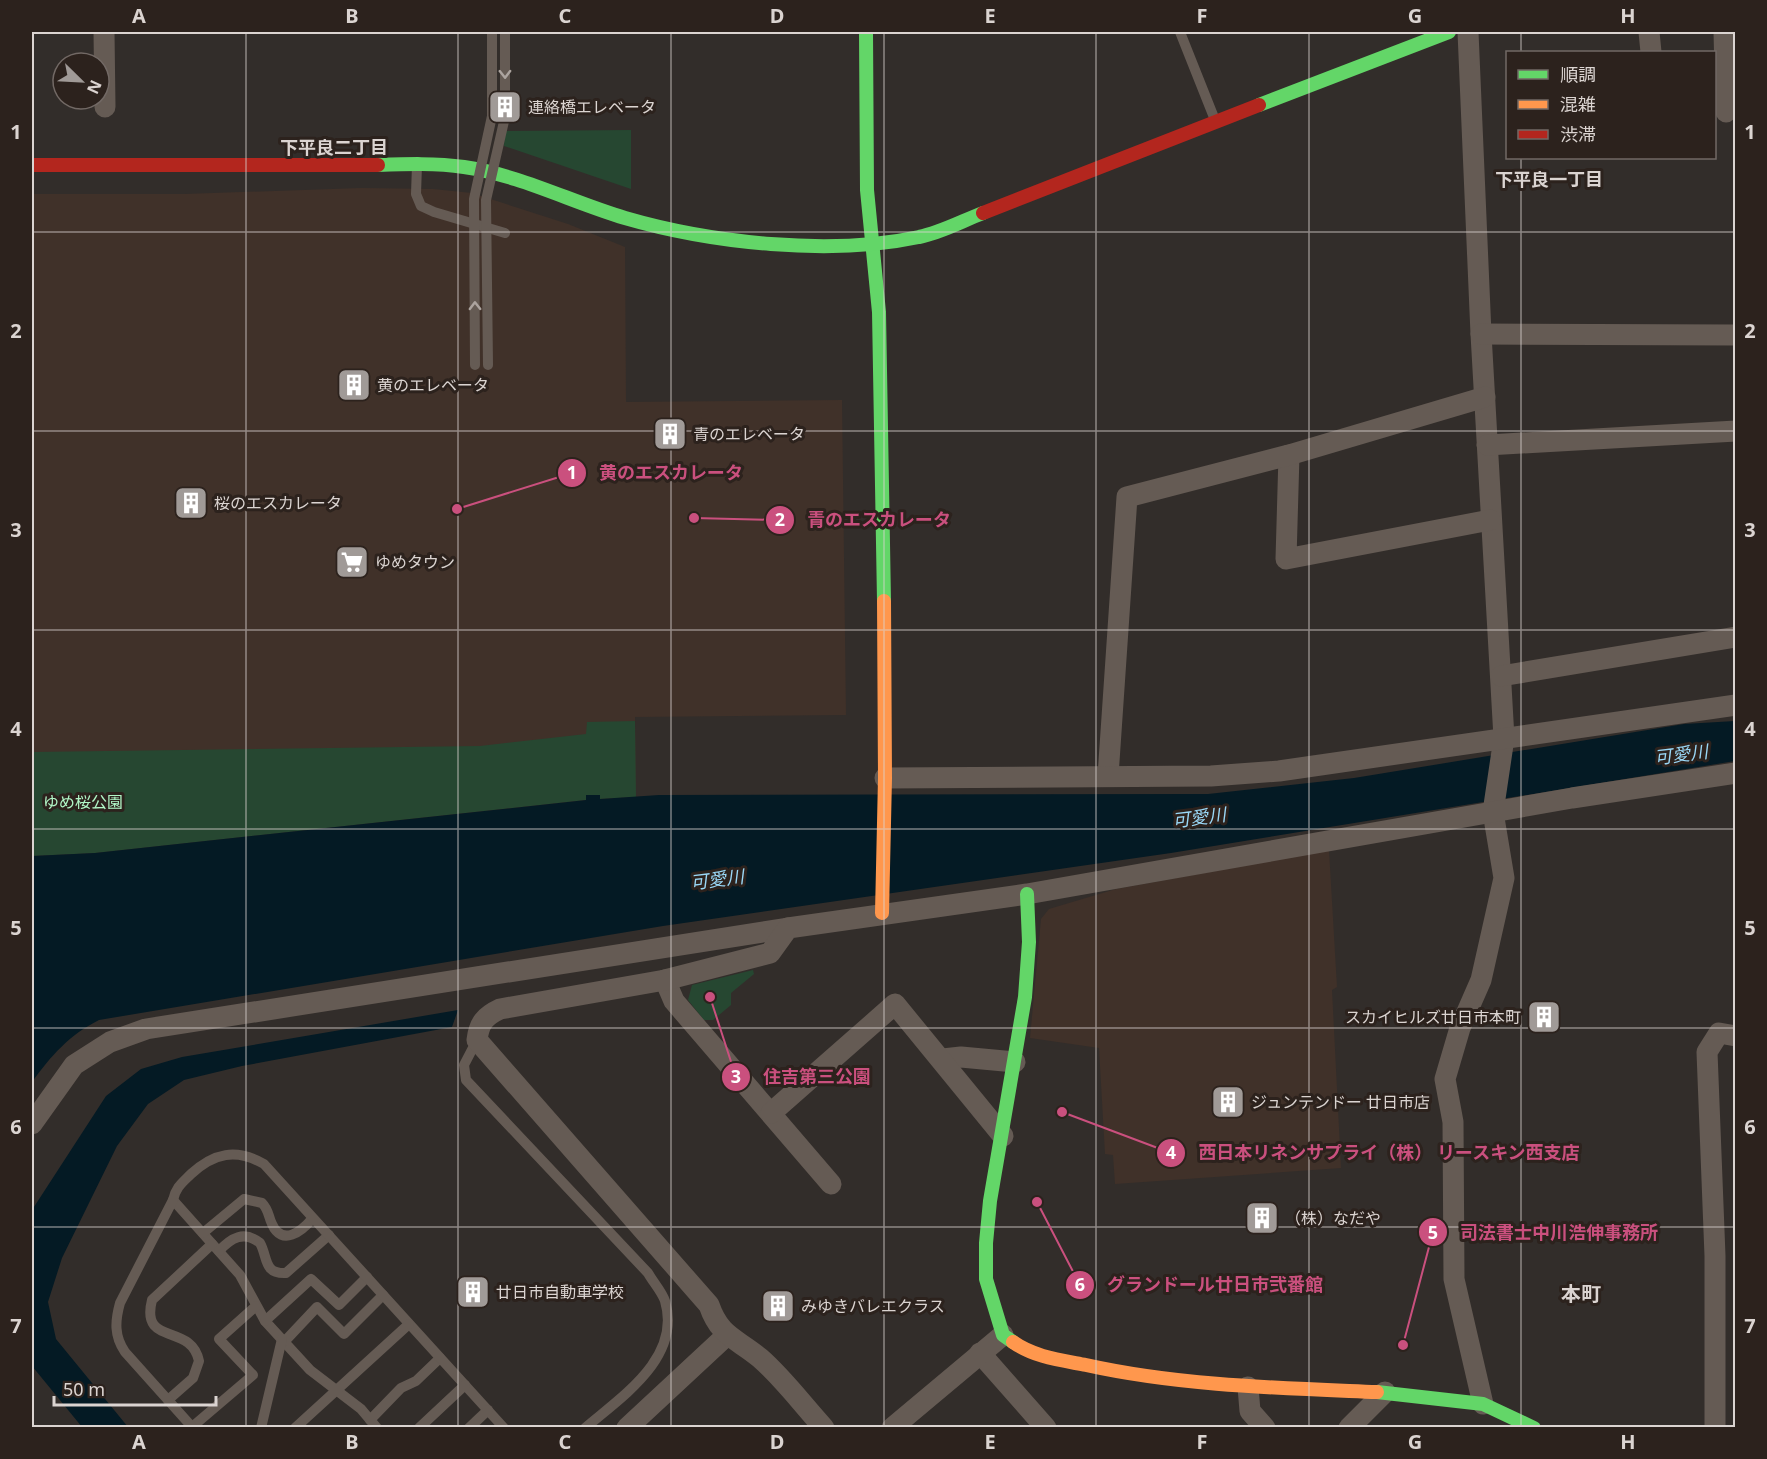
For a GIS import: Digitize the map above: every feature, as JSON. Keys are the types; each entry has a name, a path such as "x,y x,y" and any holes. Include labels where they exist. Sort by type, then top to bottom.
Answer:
{"street":[{"path":"104,32 104,51"},
{"path":"866,32 870,245 879,312 885,785 883,907"},
{"path":"32,165 332,167 417,164 464,167 498,173 625,218 689,235 771,244 870,245 920,237 1217,124 1449,32"},
{"path":"1468,32 1481,334 1501,676 1503,742 1494,803 1504,878 1482,980 1460,1028 1445,1079 1453,1122 1454,1279 1483,1404"},
{"path":"1649,32 1651,51"},
{"path":"1724,32 1726,112"},
{"path":"1481,334 1736,335"},
{"path":"1108,776 1127,497 1289,455 1485,397"},
{"path":"1487,445 1736,431"},
{"path":"1289,455 1286,559 1491,520"},
{"path":"1501,676 1736,638"},
{"path":"885,785 1108,776 1211,776 1280,771 1503,742 1736,705"},
{"path":"32,1124 74,1065 110,1042 146,1029 788,928 883,907 1027,894 1494,803 1736,773"},
{"path":"1027,894 1029,942 1026,975 1015,1062 990,1202 986,1255 986,1279 1003,1335 1028,1353 1065,1363 1136,1376 1248,1387 1385,1392 1483,1404 1533,1428"},
{"path":"788,928 770,953 666,980 500,1009 486,1015 478,1028 477,1040 709,1305 714,1319 726,1335 759,1358 824,1428"},
{"path":"666,980 674,1001 831,1184"},
{"path":"771,1113 895,1004 943,1059 1002,1136"},
{"path":"1715,1428 1715,1256 1707,1052 1719,1033 1736,1036"},
{"path":"943,1059 961,1057 1015,1062"},
{"path":"627,1428 726,1335"},
{"path":"892,1428 1003,1335"},
{"path":"980,1353 1046,1428"},
{"path":"1248,1387 1250,1411 1265,1428"},
{"path":"1349,1428 1385,1392"}],"lane":[{"path":"475,365 474,199 492,117 492,32"},
{"path":"488,365 486,200 505,117 505,32"},
{"path":"1180,32 1217,124"},
{"path":"417,164 416,194 421,206 505,233"},
{"path":"477,1040 464,1065 466,1080 648,1273 664,1300 668,1319 663,1348 650,1370 585,1428"},
{"path":"256,1305 219,1339 253,1375 192,1427 125,1352 118,1341 116,1330 120,1303 173,1200 175,1189 204,1162 228,1154 241,1154 264,1164 504,1428"},
{"path":"203,1233 244,1199 262,1203 267,1208 272,1226 286,1236 298,1234 312,1219"},
{"path":"173,1200 240,1275 265,1321 310,1370 337,1390 374,1424 401,1388 416,1381 440,1358"},
{"path":"168,1400 193,1378 199,1360 192,1343 184,1338 166,1335 153,1324 150,1317 152,1300 215,1247 236,1237 248,1236 260,1243 268,1267 276,1272 286,1273 329,1235"},
{"path":"265,1321 311,1279 339,1305 367,1277"},
{"path":"261,1428 284,1340 317,1307 344,1334 383,1295"},
{"path":"295,1428 409,1324"},
{"path":"419,1428 465,1385"},
{"path":"470,1428 488,1410"}],"shaded area":[{"path":"361,188 433,189 472,193 568,224 625,247 626,402 842,400 846,715 635,717 636,797 32,856 32,194 185,194"},
{"path":"1329,850 1337,987 1332,990 1341,1168 1115,1184 1113,1155 1105,1154 1099,1048 1030,1038 1041,919 1049,909 1116,889"}],"green space":[{"path":"631,130 631,189 504,146 505,131"},
{"name":"ゆめ桜公園","path":"635,721 636,797 600,799 586,796 586,800 95,853 32,856 32,752 480,746 586,734 587,722"},
{"path":"753,970 754,974 731,993 731,1005 713,1020 704,1020 688,1000 692,985"}],"water":[{"name":"可愛川","path":"1735,721 1735,761 1171,853 663,926 99,1020 79,1032 61,1047 32,1082 32,856 95,853 586,800 586,795 600,795 600,799 659,795 1208,794 1354,778 1684,724"},
{"path":"458,1010 452,1027 242,1066 184,1080 148,1104 117,1146 62,1258 48,1302 56,1339 128,1427 82,1427 32,1366 32,1210 106,1096 141,1069 182,1057"}],"traffic: fast":[{"path":"866,32 867,190 879,312 884,601"},
{"path":"1259,105 1449,32"},
{"path":"378,165 443,165 485,171 525,182 605,212 659,227 732,240 771,244 848,246 884,243 927,235 983,213"},
{"path":"1013,1342 1003,1335 986,1279 986,1243 990,1201 1025,997 1029,942 1027,894"},
{"path":"1377,1392 1483,1404 1534,1428"}],"traffic: slow":[{"path":"882,913 885,778 884,601"},
{"path":"1013,1342 1048,1357 1158,1378 1230,1385 1377,1392"}],"traffic: jam":[{"path":"983,213 1259,105"},
{"path":"32,165 378,165"}],"place":[{"name":"連絡橋エレベータ","path":"505,107"},
{"name":"黄のエレベータ","path":"354,385"},
{"name":"青のエレベータ","path":"670,434"},
{"name":"桜のエスカレータ","path":"191,503"},
{"name":"黄のエスカレータ","path":"457,509"},
{"name":"青のエスカレータ","path":"694,518"},
{"name":"ゆめタウン","path":"352,562"},
{"name":"住吉第三公園","path":"710,997"},
{"name":"スカイヒルズ廿日市本町","path":"1544,1017"},
{"name":"ジュンテンドー 廿日市店","path":"1228,1102"},
{"name":"西日本リネンサプライ（株） リースキン西支店","path":"1062,1112"},
{"name":"グランドール廿日市弐番館","path":"1037,1202"},
{"name":"（株）なだや","path":"1262,1218"},
{"name":"廿日市自動車学校","path":"473,1292"},
{"name":"みゆきバレエクラス","path":"778,1306"},
{"name":"司法書士中川浩伸事務所","path":"1403,1345"}],"district":[{"name":"下平良二丁目","path":"334,148"},
{"name":"下平良一丁目","path":"1549,180"},
{"name":"本町","path":"1581,1294"}]}
